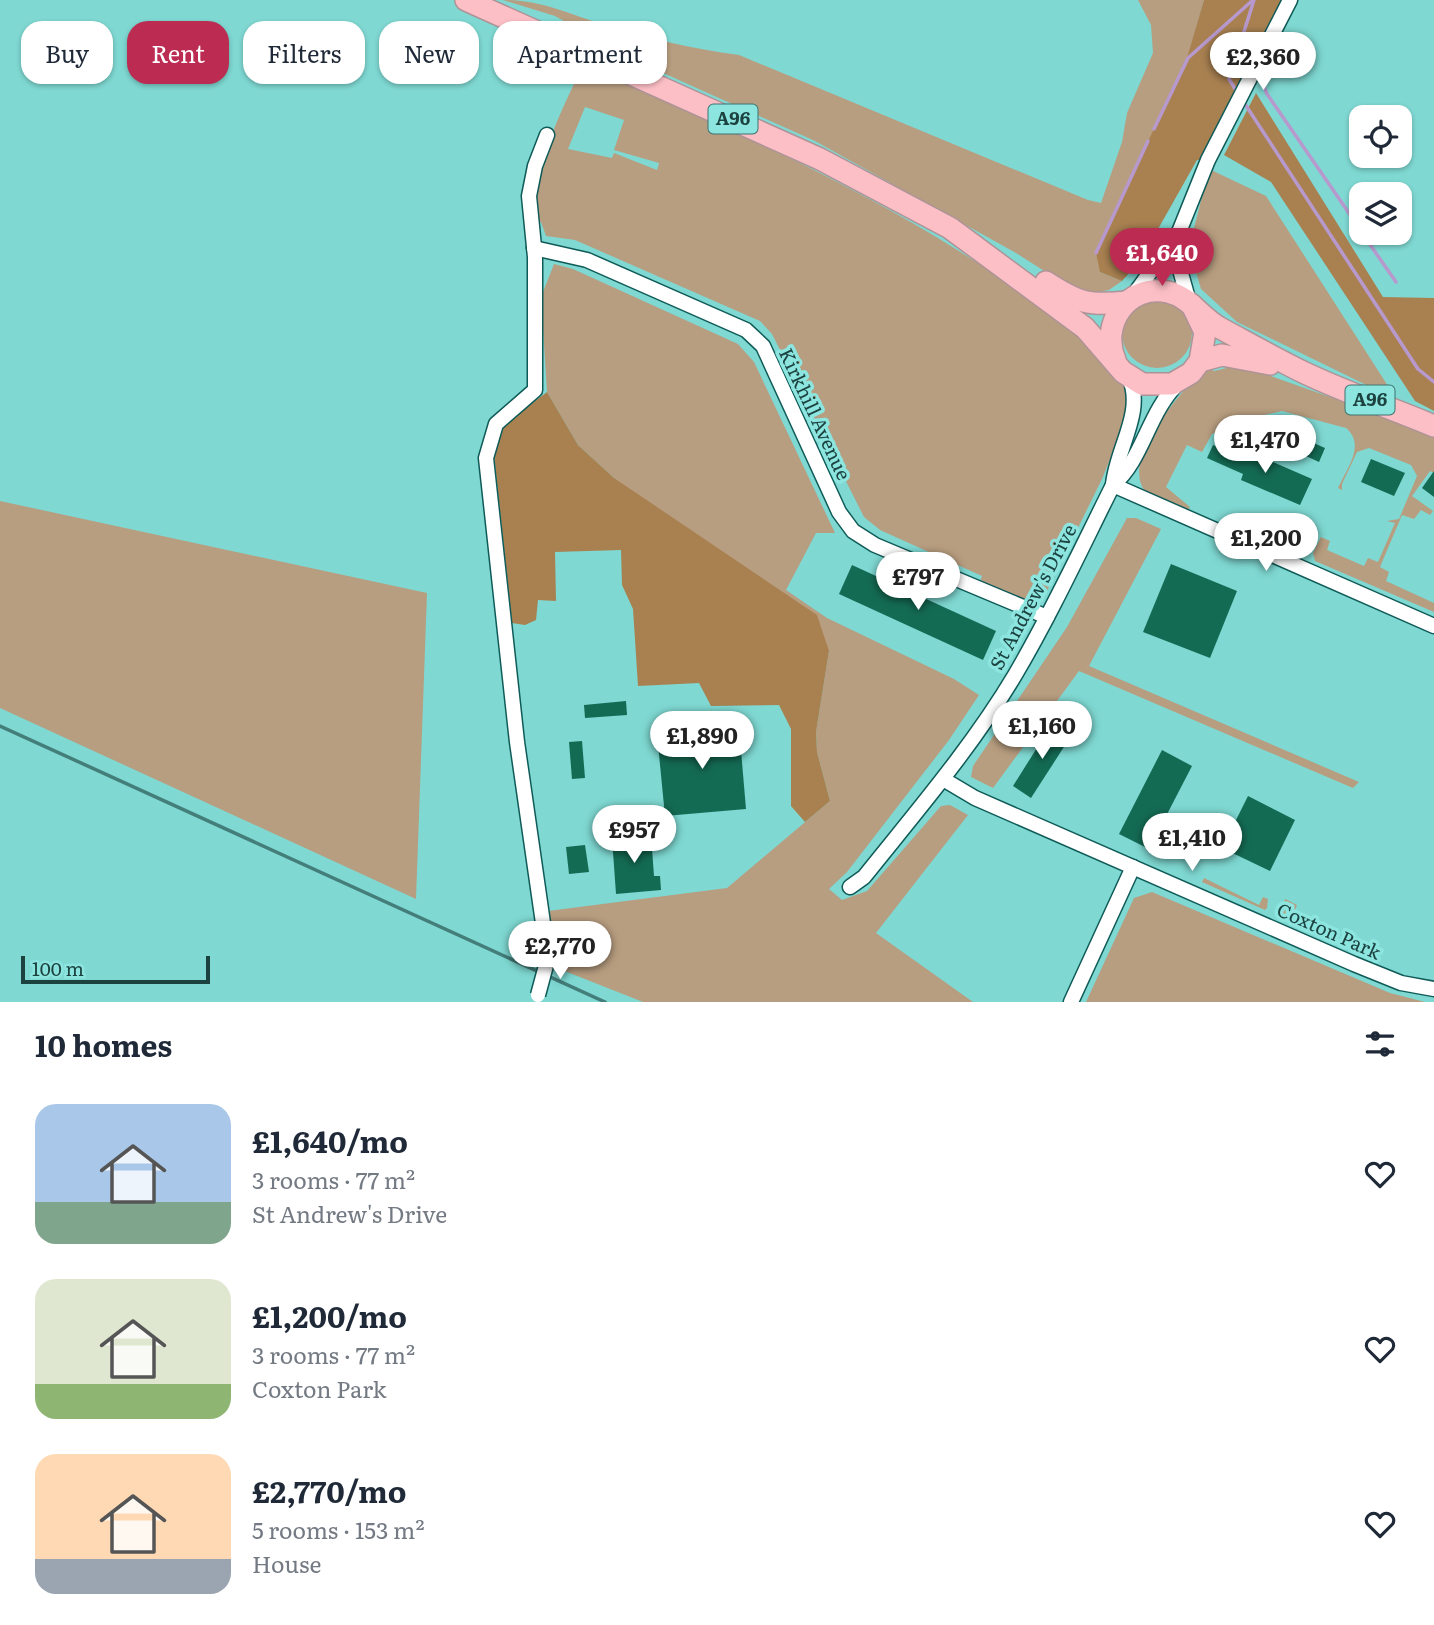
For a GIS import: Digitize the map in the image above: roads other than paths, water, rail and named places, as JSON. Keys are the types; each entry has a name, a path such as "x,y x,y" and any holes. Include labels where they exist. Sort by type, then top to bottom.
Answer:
{"highway":[{"name":"A96","path":"466,0 820,159 950,228 1085,328 1129,377"},
{"name":"A96","path":"991,256 1032,274 1076,302 1099,305 1129,301 1147,292 1160,291 1178,295 1214,325 1306,373 1434,426"},
{"path":"1115,360 1110,342 1111,327 1117,313 1129,301"},
{"path":"1129,377 1150,386 1165,386 1179,382 1200,361 1205,332 1190,304"},
{"name":"A96","path":"1200,361 1222,355 1242,357 1306,373"}],"street":[{"path":"1129,301 1179,232 1208,160 1232,118 1262,52 1290,0"},
{"path":"537,998 548,958 517,742 486,458 496,424 535,390 534,248 529,196 535,166 547,135"},
{"path":"1179,232 1177,259 1190,304"},
{"name":"Kirkhill Avenue","path":"534,248 587,260 746,330 763,346 839,512 853,531 875,545 1047,617"},
{"name":"St Andrew's Drive","path":"850,887 864,877 943,779 1013,677 1047,617 1113,485 1115,466 1134,411 1134,389 1129,377"},
{"name":"St Andrew's Drive","path":"1113,485 1128,472 1157,407 1179,382"},
{"path":"1113,485 1434,626"},
{"name":"Coxton Park","path":"943,779 975,798 1389,978 1434,989"},
{"path":"1071,1002 1133,867"}],"waterway":[{"path":"1154,129 1188,58 1253,0"},
{"path":"1237,92 1229,79 1254,0"},
{"path":"1242,38 1253,63"},
{"path":"1258,73 1267,94 1349,213"},
{"path":"1243,101 1418,369 1434,382"},
{"path":"1096,253 1148,141"},
{"path":"1370,245 1396,282"}],"railway":[{"path":"0,726 605,1002"}]}
